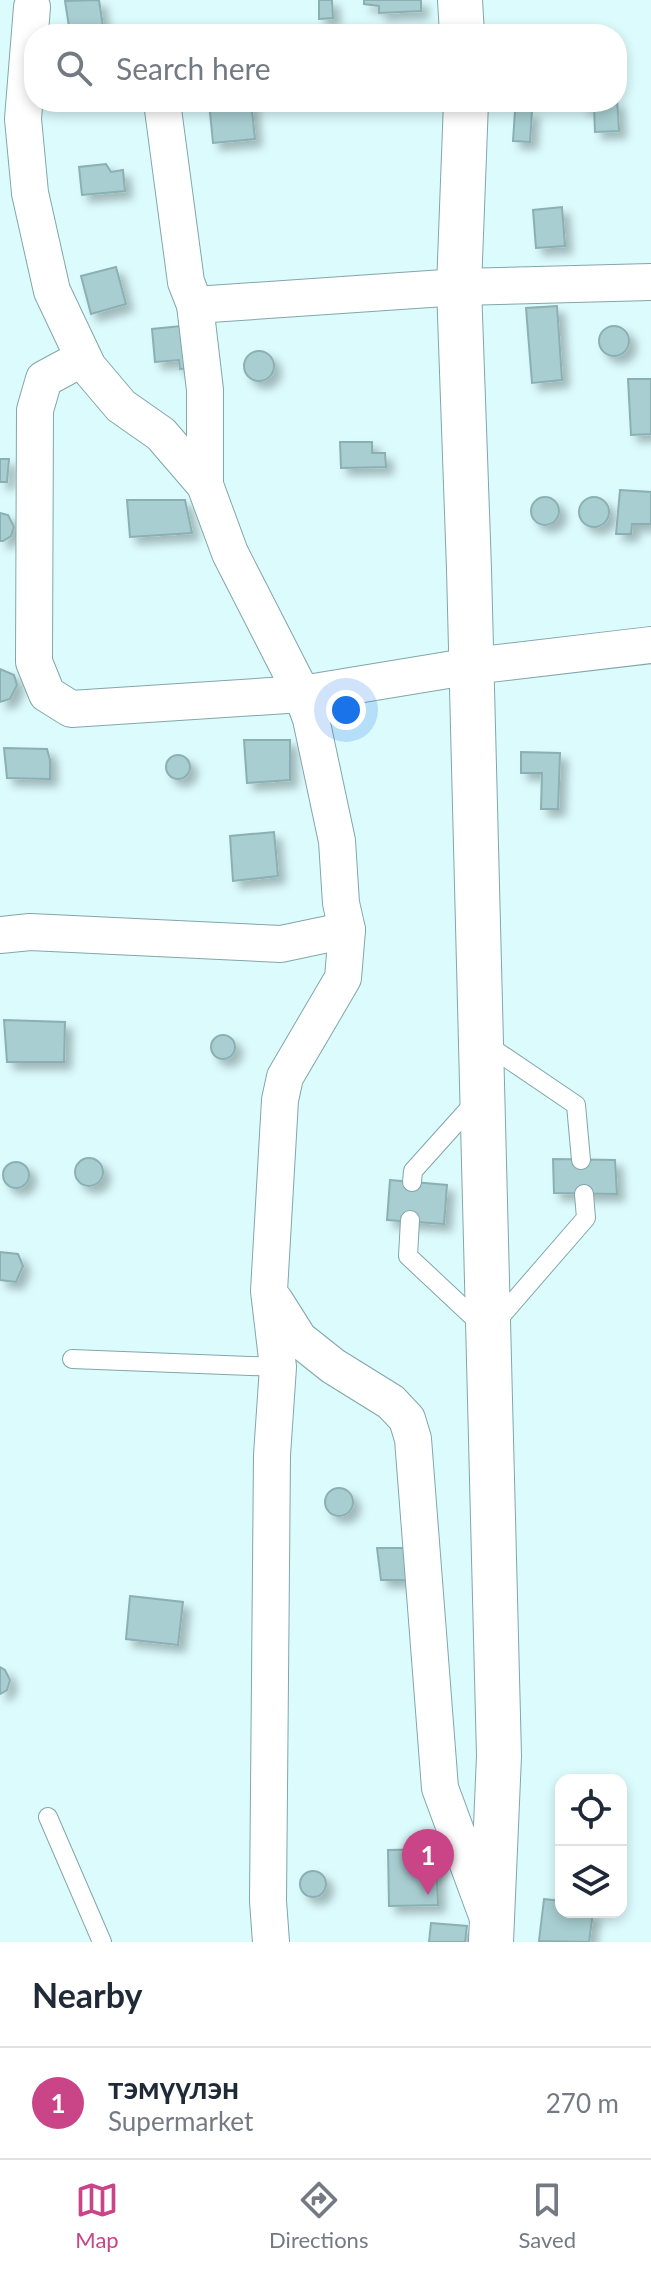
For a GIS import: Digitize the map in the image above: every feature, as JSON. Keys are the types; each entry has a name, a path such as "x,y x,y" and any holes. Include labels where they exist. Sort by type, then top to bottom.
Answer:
{"main road":[{"path":"460,0 461,24"},
{"path":"466,112 459,287 472,666 499,1756 492,1936"}],"street":[{"path":"22,3 23,119 30,193 52,291 88,367 121,406 161,434 205,485"},
{"path":"163,112 186,282 195,305 205,390 205,485 230,553 302,694 311,719 337,841 341,903 347,930 343,978 285,1077 280,1100 269,1291 278,1367 272,1455 268,1885 271,1942"},
{"path":"195,305 459,287 651,282"},
{"path":"83,358 44,379 35,410 34,662 47,694 71,709 302,694 472,666 651,645"},
{"path":"0,935 30,932 281,944 347,930"},
{"path":"269,1291 299,1339 333,1366 391,1402 407,1419 414,1455 440,1788 492,1936"}],"lane":[{"path":"481,1041 576,1105 581,1160"},
{"path":"412,1182 413,1171 482,1094"},
{"path":"410,1220 408,1256 488,1331 586,1218 584,1194"},
{"path":"72,1359 278,1367"},
{"path":"48,1817 102,1942"}],"building":[{"path":"99,0 103,24 69,24 65,1"},
{"path":"319,0 332,0 333,18 319,19"},
{"path":"364,0 421,0 421,11 379,13 379,6 364,4"},
{"path":"210,112 252,112 255,139 213,143"},
{"path":"515,112 532,112 530,142 513,141"},
{"path":"594,112 618,112 619,131 595,132"},
{"path":"106,164 111,172 123,170 125,191 82,195 79,167"},
{"path":"562,207 565,246 536,248 533,210"},
{"path":"116,267 126,304 91,314 81,276"},
{"path":"557,306 562,380 532,383 526,308"},
{"path":"181,326 192,368 180,369 179,360 155,362 152,329"},
{"path":"614,326 625,330 629,341 625,352 614,356 603,352 599,341 603,330"},
{"path":"259,351 270,355 274,366 270,377 259,381 248,377 244,366 248,355"},
{"path":"628,379 651,379 651,434 631,435"},
{"path":"340,442 372,442 372,453 385,453 386,467 341,468"},
{"path":"0,459 9,459 7,482 0,482"},
{"path":"620,490 651,492 651,524 632,524 631,534 616,534"},
{"path":"545,497 555,501 559,511 555,521 545,525 535,521 531,511 535,501"},
{"path":"594,497 605,501 609,512 605,523 594,527 583,523 579,512 583,501"},
{"path":"127,500 185,500 192,533 130,537"},
{"path":"0,513 8,515 14,527 11,536 3,541 0,541"},
{"path":"0,669 14,675 17,685 10,699 0,702"},
{"path":"244,740 290,740 290,780 247,783"},
{"path":"4,748 47,749 50,779 7,778"},
{"path":"521,752 560,753 558,809 541,809 542,773 521,773"},
{"path":"178,755 189,762 190,767 183,778 178,779 167,772 166,767 173,756"},
{"path":"274,832 278,876 233,881 230,836"},
{"path":"4,1020 65,1022 64,1062 7,1062"},
{"path":"223,1035 232,1038 235,1047 232,1056 223,1059 214,1056 211,1047 214,1038"},
{"path":"89,1158 99,1162 103,1172 99,1182 89,1186 79,1182 75,1172 79,1162"},
{"path":"553,1159 615,1160 617,1194 554,1193"},
{"path":"16,1162 25,1166 29,1175 25,1184 16,1188 7,1184 3,1175 7,1166"},
{"path":"390,1180 447,1185 444,1224 387,1220"},
{"path":"0,1252 18,1254 23,1266 16,1282 0,1280"},
{"path":"339,1488 349,1492 353,1502 349,1512 339,1516 329,1512 325,1502 329,1492"},
{"path":"377,1548 410,1548 415,1580 381,1580"},
{"path":"130,1596 183,1602 178,1645 126,1639"},
{"path":"0,1667 10,1680 7,1690 0,1694"},
{"path":"436,1849 438,1905 389,1906 388,1850"},
{"path":"313,1871 322,1875 326,1884 322,1893 313,1897 304,1893 300,1884 304,1875"},
{"path":"544,1899 555,1900 555,1918 592,1918 589,1942 539,1941"},
{"path":"431,1923 467,1926 465,1942 429,1942"}],"place":[{"name":"тэмүүлэн","path":"428,1895"}]}
